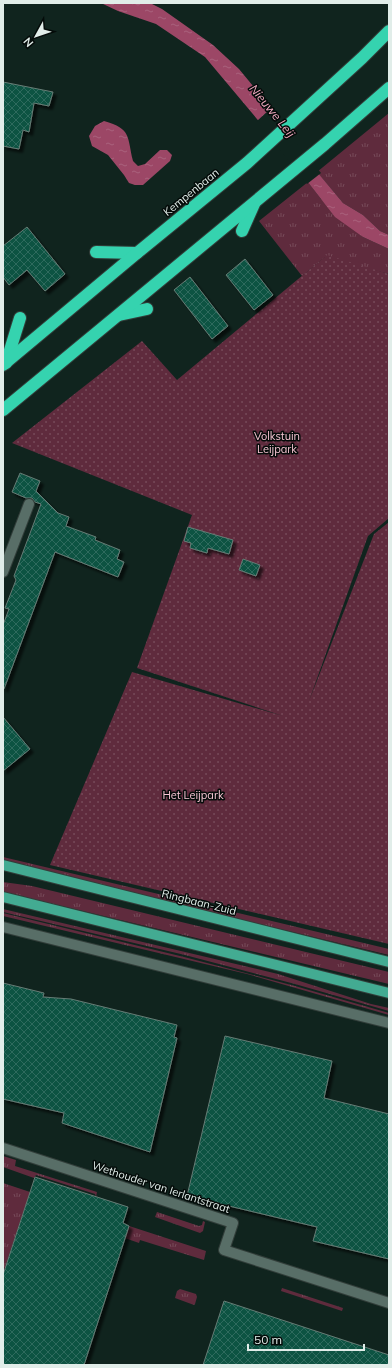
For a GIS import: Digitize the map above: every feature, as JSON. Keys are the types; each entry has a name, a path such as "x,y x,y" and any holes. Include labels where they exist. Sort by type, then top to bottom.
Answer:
{"highway":[{"name":"Kempenbaan","path":"4,364 247,163 362,58 389,31"},
{"path":"3,410 325,144 389,88"},
{"path":"242,231 255,201"},
{"path":"96,252 137,253"},
{"path":"118,315 147,310"},
{"path":"4,364 20,318"}],"main road":[{"name":"Ringbaan-Zuid","path":"3,865 389,962"},
{"path":"3,897 389,993"}],"street":[{"path":"3,572 29,504"},
{"path":"3,927 389,1023"},
{"name":"Wethouder van Ierlantstraat","path":"3,1148 232,1223 224,1250 389,1304"}],"green space":[{"path":"389,113 389,235 380,231 363,215 343,203 317,172"},
{"path":"308,182 321,199 363,237 389,249 389,274 325,257 302,276 259,221"},
{"path":"327,255 389,274 389,518 368,536 309,701 374,534 389,522 389,944 50,865 132,672 283,716 137,668 192,515 12,443 142,341 177,380"},
{"path":"3,857 389,949 389,955 16,866 3,862"},
{"path":"3,882 32,886 389,972 389,984 3,892"},
{"path":"3,909 278,974 371,1004 389,1008 389,1011 185,955 3,912"},
{"path":"3,913 184,957 295,986 389,1013 389,1015 247,974 3,916"},
{"path":"3,1156 16,1160 15,1166 97,1192 96,1197 95,1194 36,1175 34,1178 3,1167"},
{"path":"3,1183 30,1192 3,1273"},
{"path":"157,1212 199,1226 202,1225 203,1221 205,1222 203,1231 200,1233 155,1217"},
{"path":"123,1224 206,1251 204,1260 140,1240 139,1243 119,1236"},
{"path":"282,1288 343,1308 342,1311 281,1291"},
{"path":"180,1289 196,1294 197,1297 194,1305 175,1298 177,1291"}],"water":[{"path":"101,3 150,3 162,9 213,45 239,69 253,86 263,105 343,203 363,215 380,231 389,235 389,249 363,237 335,217 283,150 205,57 156,24 118,11"},
{"path":"104,121 120,127 124,131 129,140 133,161 138,166 145,164 160,150 167,150 172,155 170,161 143,185 129,183 108,155 92,146 89,136 95,126"}],"pier":[{"path":"269,110 321,173 307,184 257,121"}],"building":[{"path":"3,82 53,92 49,106 34,103 29,132 23,130 19,149 3,146"},
{"path":"27,227 65,274 45,291 27,270 9,285 3,277 3,246"},
{"path":"245,259 273,295 254,310 226,275"},
{"path":"190,277 228,326 212,339 174,290"},
{"path":"20,473 40,481 36,491 58,513 69,517 66,526 96,537 95,540 120,550 117,559 124,562 118,577 55,552 4,689 3,625 9,609 5,608 16,580 14,576 41,504 35,502 32,498 26,498 12,492"},
{"path":"188,527 233,540 229,554 208,548 207,553 190,548 191,543 184,541"},
{"path":"243,559 260,565 256,576 239,570"},
{"path":"3,717 30,749 3,771"},
{"path":"3,983 44,993 43,997 71,999 177,1025 174,1037 177,1038 150,1152 62,1123 64,1113 3,1099"},
{"path":"225,1036 332,1061 324,1098 389,1114 389,1259 313,1241 317,1227 187,1196"},
{"path":"35,1177 128,1207 123,1223 129,1226 84,1365 3,1365 3,1275"},
{"path":"224,1301 389,1355 389,1365 203,1365"}],"water label":[{"name":"Nieuwe Leij","path":"272,111"}],"park label":[{"name":"Volkstuin Leijpark","path":"277,442"},
{"name":"Het Leijpark","path":"193,795"}]}
